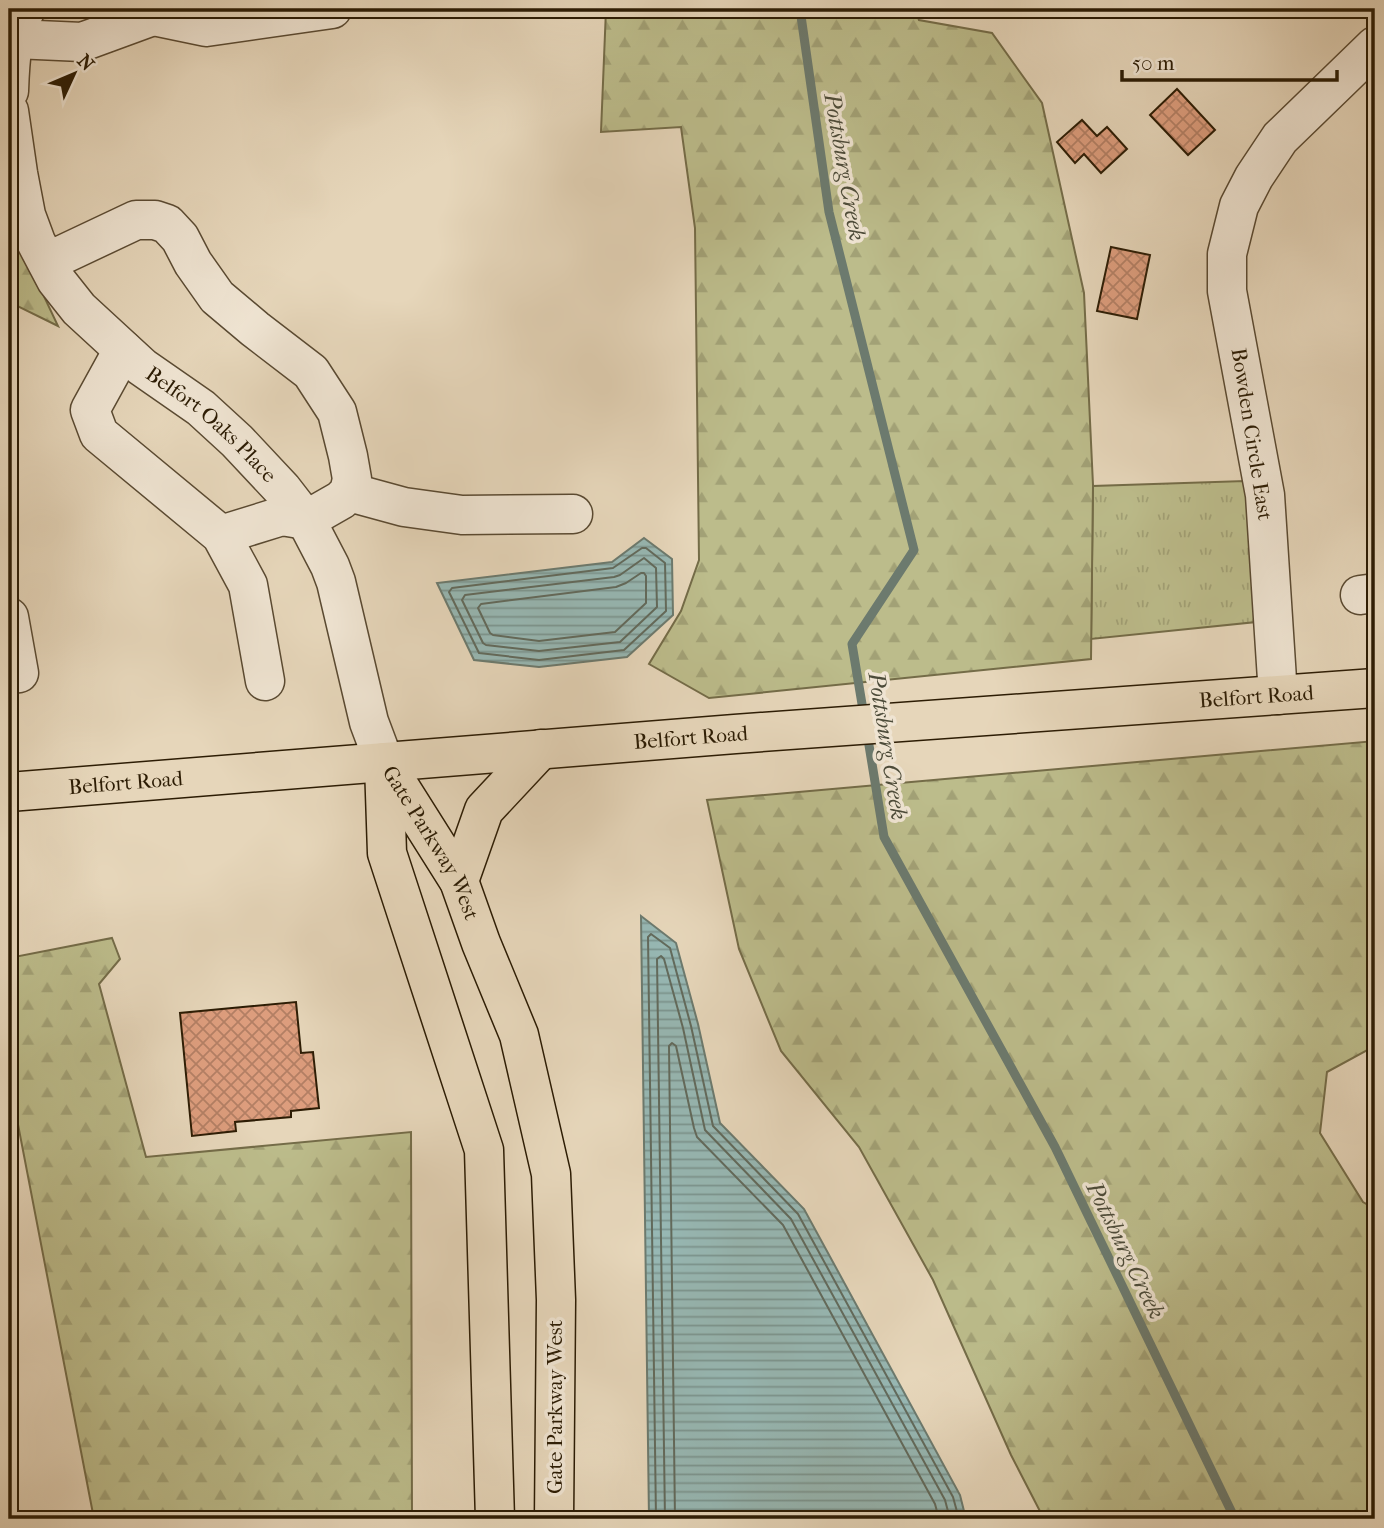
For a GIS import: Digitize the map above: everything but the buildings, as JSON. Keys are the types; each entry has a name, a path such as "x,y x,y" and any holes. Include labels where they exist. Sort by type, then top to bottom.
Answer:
{"main road":[{"name":"Belfort Road","path":"9,792 735,734 1375,688"},
{"path":"459,881 484,810 541,749"},
{"name":"Gate Parkway West","path":"384,762 459,881 519,1035 551,1174 556,1300 554,1519"},
{"name":"Gate Parkway West","path":"384,762 387,853 484,1150 495,1519"}],"street":[{"path":"9,91 21,24 82,42 154,13 206,27 332,9"},
{"name":"Bowden Circle East","path":"1278,695 1265,495 1227,291 1227,254 1239,206 1254,177 1280,138 1375,46"},
{"name":"Belfort Oaks Place","path":"9,111 26,215 56,281 79,309 142,368 201,408 237,441 282,489 306,520 336,582 369,722 384,762"},
{"path":"47,262 136,220 155,220 167,225 180,238 193,263 217,297 311,372 337,412 352,479 349,492 341,500 306,520 282,516 221,535"},
{"path":"123,350 90,410 99,434 221,535 248,585 265,681"},
{"path":"349,492 404,507 462,515 573,514"},
{"path":"9,617 19,673 9,674"}],"green space":[{"path":"606,9 915,9 919,20 992,33 1042,103 1084,293 1093,485 1091,659 709,698 649,664 681,611 699,560 695,228 681,127 601,132"},
{"path":"9,222 58,326 9,302"},
{"path":"1245,481 1256,622 1091,639 1093,486"},
{"path":"1375,741 1375,1046 1327,1072 1320,1133 1363,1202 1375,1209 1375,1519 1044,1519 1011,1455 933,1280 859,1147 781,1051 739,949 707,800"},
{"path":"112,938 120,959 99,984 146,1157 411,1132 412,1519 94,1519 10,1083 14,957"}],"water":[{"path":"644,538 672,559 673,615 627,657 539,667 474,660 437,583 612,562"},
{"path":"641,916 676,943 698,1024 720,1123 804,1209 960,1495 966,1519 649,1519"}],"waterway":[{"name":"Pottsburg Creek","path":"800,9 829,212 914,550 852,644 864,716"},
{"name":"Pottsburg Creek","path":"867,733 884,837 1055,1147 1235,1519"}]}
